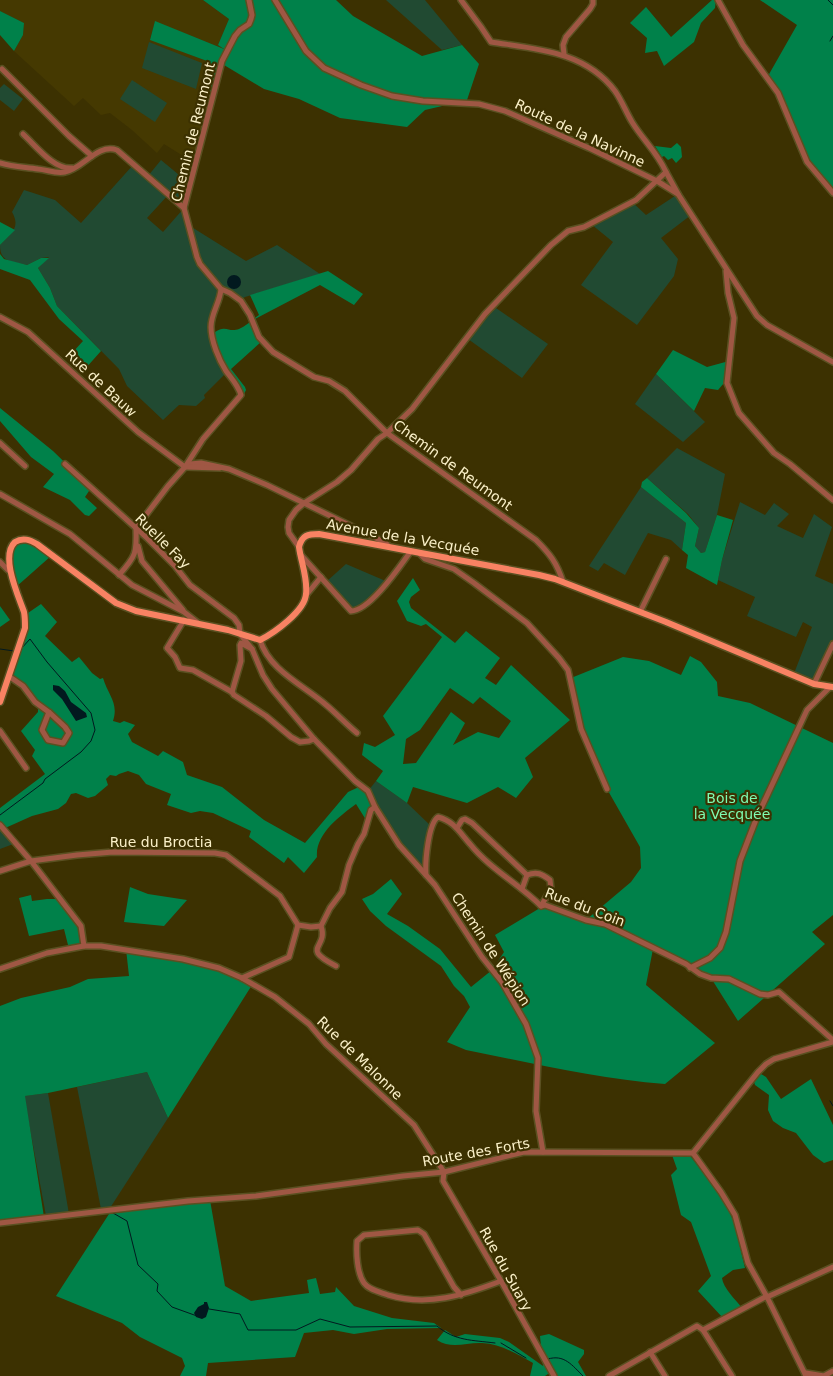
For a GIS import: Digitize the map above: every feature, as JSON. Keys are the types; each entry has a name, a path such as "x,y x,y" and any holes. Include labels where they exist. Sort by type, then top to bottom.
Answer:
{"main road":[{"name":"Avenue de la Vecquée","path":"300,550 301,541 304,536 319,534 539,575 563,582 640,612 814,684 832,687"},
{"path":"0,702 25,628 25,615 8,570 10,546 19,540 28,539 42,547 116,603 136,611 221,628 260,640 268,636 293,615 304,602 306,594 300,550"}],"street":[{"name":"Chemin de Reumont","path":"249,0 251,19 249,24 235,36 222,61 184,208 200,264 221,289 241,301 250,315 259,337 273,352 314,377 329,381 345,391 387,433 536,540 550,554 558,567 563,582"},
{"name":"Route de la Navinne","path":"274,0 311,58 324,68 361,85 392,96 407,99 480,104 505,111 560,134 657,181 678,194 726,270 762,321 833,362"},
{"path":"461,0 490,42 564,54 589,68 611,86 633,122 653,148 678,194"},
{"path":"564,54 563,45 566,37 590,9 593,0"},
{"path":"718,0 743,44 778,93 807,162 833,193"},
{"path":"2,69 69,136 92,156"},
{"path":"23,134 58,166 66,168 75,167"},
{"path":"0,163 16,168 37,168 57,173 67,172 92,156 112,148 117,150 184,208"},
{"path":"411,551 381,590 356,611 351,611 300,550 289,533 289,520 304,503 337,482 351,470 378,439 412,409 486,314 551,245 568,231 584,227 602,219 636,200 666,172"},
{"path":"726,270 728,293 734,318 727,383 739,413 774,453 833,500"},
{"path":"184,612 142,561 136,528 168,486 186,467 203,439 241,395 236,383 226,370 212,340 212,315 220,299 221,289"},
{"name":"Rue de Bauw","path":"0,317 28,332 138,432 186,467"},
{"path":"0,443 25,466"},
{"path":"194,454 211,464"},
{"name":"Ruelle Fay","path":"65,464 136,528 175,566 188,583 234,618 239,625 240,634"},
{"path":"186,467 190,464 211,464 230,469 386,543 389,547"},
{"path":"186,467 230,469"},
{"path":"0,494 70,534 135,587 184,612 201,625"},
{"path":"119,575 134,557 138,546"},
{"path":"419,552 425,559 454,569 527,623 559,658 568,670 581,729 607,790"},
{"path":"640,612 666,559"},
{"path":"0,562 8,570"},
{"path":"306,594 321,577"},
{"path":"184,620 166,648 175,657 180,668 194,670 232,692 300,742 314,739"},
{"path":"240,634 252,649 263,675 271,687 314,739 355,781 368,790 376,807 371,810 364,834 349,865 342,892 320,926 322,934 317,953 336,966"},
{"path":"260,640 265,652 274,664 326,705 357,733"},
{"path":"232,692 241,661 240,645 242,643 252,649"},
{"path":"814,684 833,644"},
{"path":"10,677 23,686 35,702 49,712 65,727 69,733 63,743 48,740 42,730 49,712"},
{"path":"690,968 710,958 720,948 726,932 740,861 757,817 798,725 807,710 832,687"},
{"path":"0,731 26,768"},
{"name":"Chemin de Wépion","path":"376,807 399,844 445,898 482,957 502,982 526,1024 538,1058 536,1111 543,1152"},
{"name":"Rue du Coin","path":"426,876 427,850 435,819 438,816 445,818 457,828 485,861 542,906 545,905 586,920 605,924 711,978 729,979 760,994 768,995 779,992 833,1041"},
{"path":"457,828 462,820 465,819 472,823 527,875"},
{"path":"0,825 81,926 84,946"},
{"name":"Rue du Broctia","path":"0,871 30,861 113,852 215,853 226,855 280,896 298,925"},
{"path":"522,889 527,875 534,872 542,874 550,880 551,890 542,906"},
{"path":"242,978 286,960 291,953 298,925 320,926"},
{"name":"Rue de Malonne","path":"0,969 47,953 84,946 101,946 183,959 219,968 242,978 274,997 309,1024 326,1044 414,1125 444,1172"},
{"path":"833,1041 774,1059 766,1064 693,1154 721,1192 735,1215 748,1263 767,1296 806,1375 824,1376 833,1371"},
{"name":"Route des Forts","path":"0,1222 188,1201 256,1196 444,1172 470,1167 512,1154 543,1152 693,1154"},
{"name":"Rue du Suary","path":"444,1172 443,1181 554,1376"},
{"path":"461,1295 454,1287 424,1234 418,1230 364,1235 357,1241 356,1249 360,1274 364,1283 374,1290 414,1300 434,1300 461,1295 501,1281"},
{"path":"703,1330 767,1296 833,1267"},
{"path":"609,1376 694,1326 699,1326 732,1376"},
{"path":"650,1352 665,1376"}],"shaded area":[{"path":"0,0 203,0 229,19 218,45 227,50 155,22 150,39 207,61 202,81 211,93 196,164 164,144 157,153 110,113 101,115 83,98 74,106 14,51 23,35 24,23 0,11"}],"green space":[{"path":"203,0 336,0 353,16 422,56 462,45 479,64 466,103 451,104 425,110 407,127 340,118 299,99 264,89 224,65 228,51 222,61 211,93 202,81 207,61 150,40 155,21 224,49 218,45 229,19"},
{"path":"386,0 425,0 462,45 442,50"},
{"path":"712,0 716,0 715,8 701,23 694,42 664,66 657,51 645,53 647,38 630,23 646,7 671,37"},
{"path":"760,0 833,0 833,193 807,162 768,76 797,25"},
{"path":"0,11 24,23 23,35 14,51 0,35"},
{"path":"149,42 202,63 196,89 142,68"},
{"path":"132,80 167,103 155,122 120,99"},
{"path":"4,84 23,99 14,111 0,100 0,88"},
{"path":"677,143 681,147 682,157 676,163 672,158 668,160 664,156 662,157 655,146 671,148"},
{"path":"161,160 190,184 184,208 190,226 246,261 277,245 320,274 240,300 221,289 211,327 227,372 196,406 179,405 163,420 127,386 119,369 57,306 50,288 38,268 49,257 41,258 27,265 12,262 2,255 0,245 14,230 15,218 12,212 24,190 55,200 81,223 133,165 148,176","holes":["169,194 184,208 163,232 147,218"]},
{"path":"678,194 691,215 661,238 678,259 674,276 637,325 581,285 613,242 591,224 632,202 646,215"},
{"path":"0,222 15,230 0,245"},
{"path":"0,254 4,259 27,265 41,258 49,258 38,268 50,288 57,306 101,351 85,369 73,352 83,341 59,319 30,280 0,269"},
{"path":"328,271 363,294 354,305 320,285 253,320 262,341 231,369 245,387 244,394 226,370 212,334 221,329 239,329 259,315 250,295"},
{"path":"496,308 548,344 522,378 468,339 481,321"},
{"path":"673,350 707,367 729,361 724,383 718,390 705,388 694,411 656,374"},
{"path":"656,374 705,422 683,442 635,404"},
{"path":"0,408 53,451 91,488 85,497 97,508 89,516 85,515 70,500 43,487 54,474 31,457 0,421"},
{"path":"677,448 725,474 717,515 705,552 701,553 695,546 699,528 688,514 647,478"},
{"path":"647,478 686,513 699,528 695,546 701,553 705,552 717,515 733,520 717,585 686,568 688,555 682,550 686,523 641,487 642,482"},
{"path":"641,487 686,523 682,550 671,540 648,533 625,575 604,563 598,571 589,566"},
{"path":"740,502 765,515 774,503 789,514 777,526 803,538 814,514 832,527 815,576 833,584 833,644 814,684 793,676 812,627 803,622 796,637 747,616 755,597 718,580 722,560"},
{"path":"20,541 29,541 51,556 16,587 11,553 12,549"},
{"path":"346,564 388,582 366,604 351,611 326,582"},
{"path":"413,578 420,590 411,597 409,602 411,608 455,643 466,631 500,658 485,678 496,685 511,665 570,720 525,758 533,777 516,798 498,787 467,803 413,787 407,803 376,781 383,771 362,755 364,743 375,747 395,735 383,716 442,637 426,624 421,626 407,621 397,601","holes":["450,688 473,704 480,697 511,721 499,738 478,732 453,745 465,723 451,712 416,763 403,764 406,739 420,730"]},
{"path":"41,604 57,622 45,636 72,662 79,657 92,673 100,679 103,678 114,704 113,721 120,723 124,721 135,725 128,734 132,742 158,756 163,751 183,762 187,775 222,787 264,820 305,843 348,792 361,786 373,801 368,823 356,804 336,820 324,833 317,849 317,857 304,873 288,857 284,863 249,837 251,831 213,813 200,811 191,813 167,805 171,794 146,784 139,775 128,771 116,776 110,775 106,779 108,785 95,796 88,798 76,793 71,794 66,803 58,809 32,816 3,829 0,825 0,808 45,774 32,756 35,750 21,731 38,712 38,704 23,686 10,677 28,630 28,613"},
{"path":"0,606 10,620 0,627"},
{"name":"Bois de la Vecquée","path":"690,656 701,662 717,682 718,696 750,703 833,743 833,915 812,932 825,944 738,1021 711,978 653,949 646,985 715,1043 665,1084 565,1070 466,1050 447,1042 470,1007 464,996 454,986 441,966 386,926 370,911 362,899 373,894 391,879 402,894 387,914 408,926 440,949 471,987 492,970 504,952 495,935 545,905 586,920 631,882 641,868 640,847 607,789 581,729 571,678 623,657 649,661 681,675"},
{"path":"376,781 407,803 432,827 426,870 409,857 368,791"},
{"path":"0,825 16,843 0,849"},
{"path":"130,887 148,894 187,900 164,926 124,922"},
{"path":"31,895 32,901 60,899 81,926 84,946 69,949 64,929 29,936 19,898"},
{"path":"126,949 152,953 222,970 252,985 168,1118 147,1072 25,1096 44,1217 0,1220 0,1006 21,998 70,987 88,979 129,976"},
{"path":"147,1072 168,1118 110,1208 101,1209 77,1087"},
{"path":"761,1074 766,1077 781,1099 811,1079 833,1125 833,1160 824,1163 813,1155 796,1133 783,1128 773,1121 768,1110 769,1095 755,1085 754,1082"},
{"path":"48,1093 69,1214 46,1216 24,1096"},
{"path":"672,1155 691,1157 722,1197 734,1222 745,1268 733,1270 722,1278 727,1290 742,1308 723,1318 698,1291 711,1276 691,1222 681,1215 671,1175 677,1169"},
{"path":"210,1200 225,1286 251,1301 309,1293 307,1280 316,1278 320,1294 335,1292 336,1287 354,1306 392,1318 434,1323 441,1328 387,1329 354,1334 333,1330 304,1333 295,1357 208,1363 206,1376 180,1376 185,1366 182,1358 140,1337 122,1323 56,1296 109,1214"},
{"path":"445,1330 456,1337 465,1334 500,1338 509,1342 543,1366 540,1336 549,1334 584,1350 584,1354 578,1362 586,1376 555,1376 551,1372 545,1376 530,1376 533,1363 521,1356 502,1347 489,1344 448,1345 437,1340"}],"water":[{"path":"231,275 237,275 241,282 237,289 231,289 227,285 227,279"},
{"path":"53,685 59,686 65,691 71,702 86,713 87,717 76,721 62,699 53,690"},
{"path":"204,1302 207,1302 209,1308 206,1317 202,1319 196,1317 194,1313"}],"waterway":[{"path":"828,0 833,5"},
{"path":"830,41 833,36"},
{"path":"0,815 81,752 91,741 95,730 91,713 47,662 30,639 20,650"},
{"path":"0,649 14,651"},
{"path":"830,1101 833,1106"},
{"path":"113,1213 127,1221 138,1265 158,1284 157,1291 172,1307 197,1316"},
{"path":"209,1309 240,1314 248,1330 296,1330 320,1319 350,1327 437,1326 450,1335 495,1343"},
{"path":"501,1343 526,1358"},
{"path":"548,1359 563,1359 583,1376"}]}
